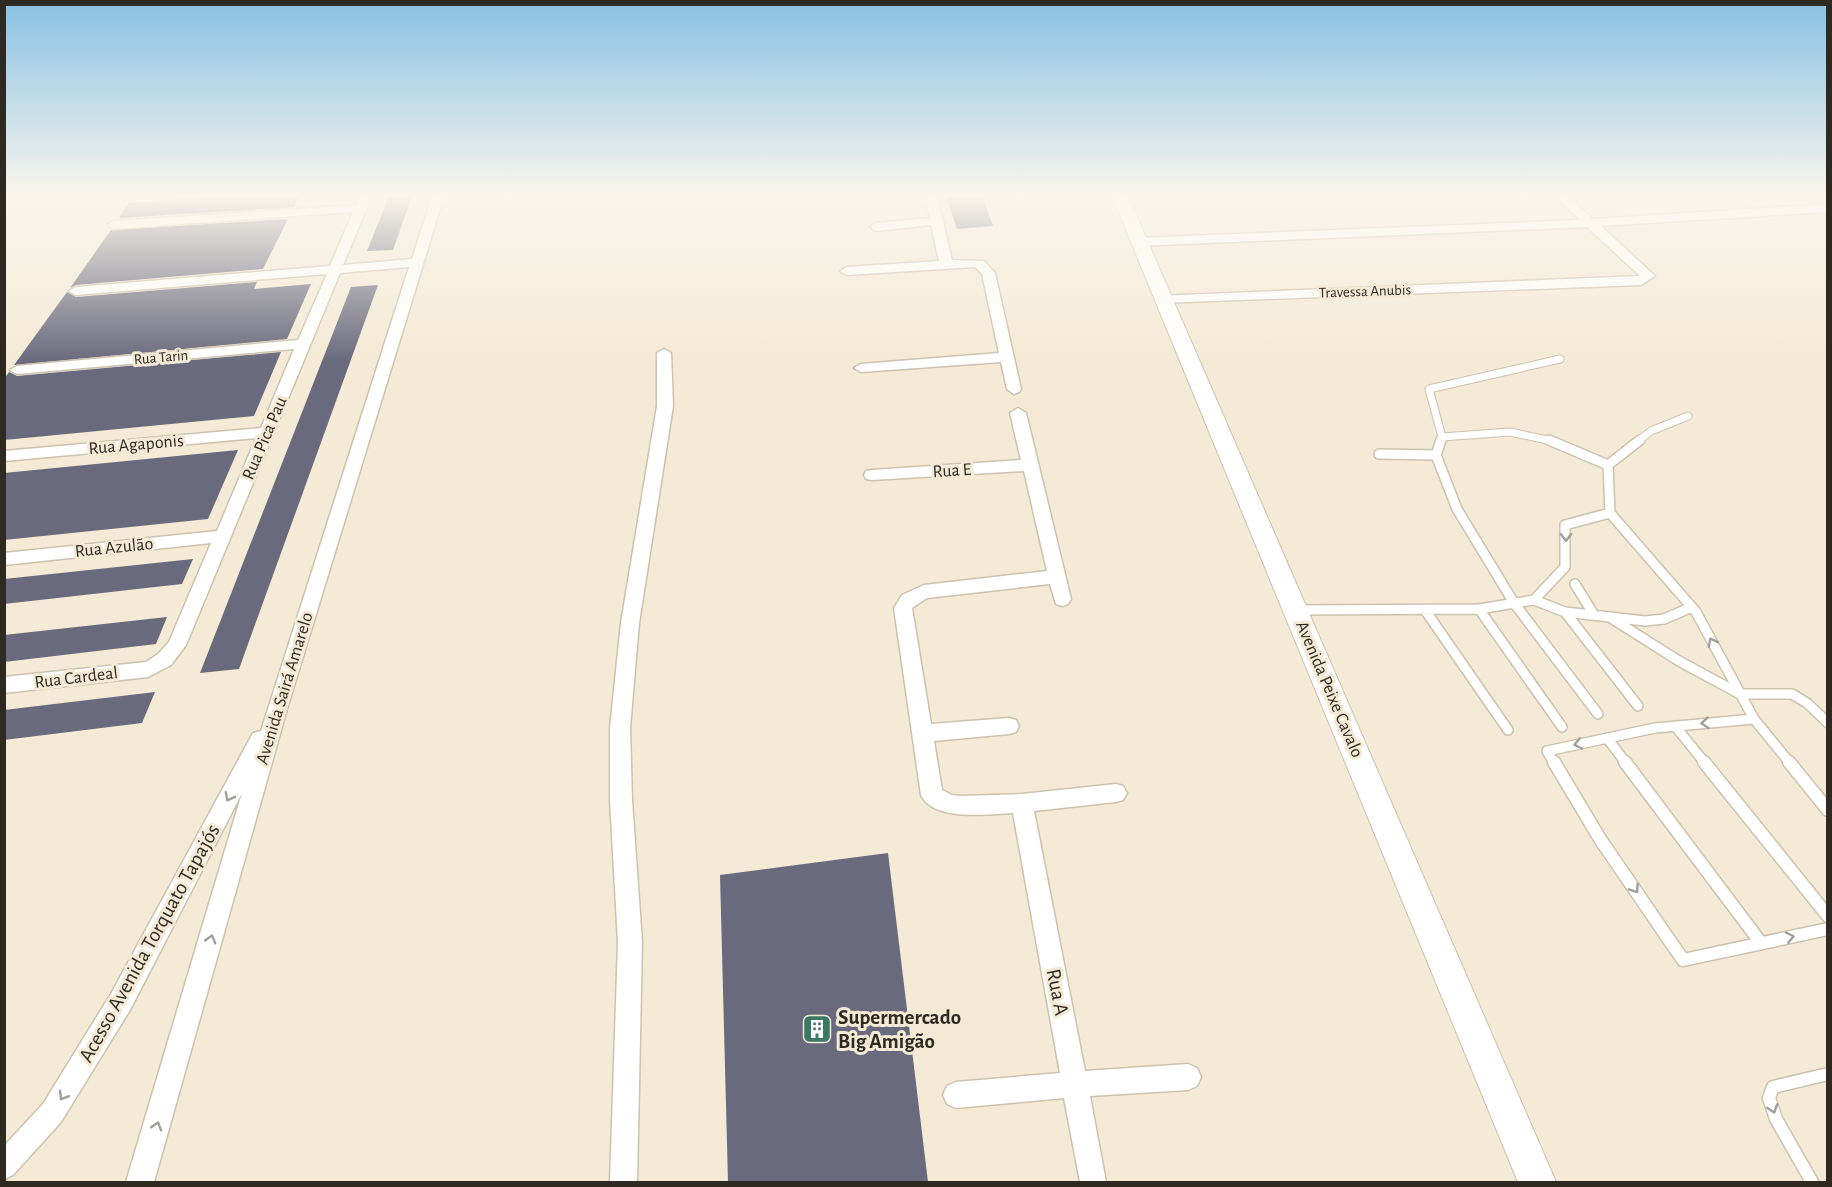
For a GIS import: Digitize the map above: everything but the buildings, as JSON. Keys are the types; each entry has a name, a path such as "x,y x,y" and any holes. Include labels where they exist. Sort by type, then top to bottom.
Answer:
{"street":[{"name":"Rua Pica Pau","path":"148,669 170,656 177,645 343,251"},
{"name":"Avenida Sairá Amarelo","path":"140,1182 277,709 420,251"},
{"path":"944,251 946,263"},
{"name":"Avenida Peixe Cavalo","path":"1142,251 1297,610 1537,1182"},
{"name":"Travessa Anubis","path":"1162,298 1641,281 1648,276 1623,251"},
{"path":"76,291 416,262"},
{"path":"846,271 946,263 979,264 984,267 988,273 1014,389"},
{"name":"Rua Tarin","path":"17,370 305,344"},
{"path":"623,1182 630,942 621,800 620,728 630,623 664,415 664,353"},
{"path":"861,368 1005,357"},
{"path":"1018,413 1062,599"},
{"name":"Rua Agaponis","path":"4,456 267,432"},
{"name":"Rua E","path":"872,475 1031,465"},
{"name":"Rua Azulão","path":"4,559 223,536"},
{"path":"1056,576 924,592 915,594 903,608 932,795 949,804 1022,803 1116,793"},
{"name":"Rua Cardeal","path":"4,685 148,669"},
{"name":"Acesso Avenida Torquato Tapajós","path":"4,1166 52,1113 120,1001 277,709"},
{"path":"924,733 1009,726"},
{"name":"Rua A","path":"1022,803 1093,1182"},
{"path":"956,1095 1188,1077"}],"lane":[{"path":"1560,359 1429,389 1442,437 1436,455 1457,509 1514,603 1599,714"},
{"path":"1608,465 1651,430 1688,416"},
{"path":"1442,437 1510,432 1546,439 1608,465"},
{"path":"1379,454 1436,455"},
{"path":"1608,465 1610,513 1692,607 1754,719 1827,810"},
{"path":"1534,600 1565,567 1565,525 1610,513"},
{"path":"1575,584 1594,615"},
{"path":"1297,610 1479,609 1534,600 1565,612 1645,621 1664,620 1692,607"},
{"path":"1479,609 1562,727"},
{"path":"1425,610 1508,730"},
{"path":"1565,612 1638,706"},
{"path":"1611,618 1679,661 1740,694 1792,694 1807,703 1827,723"},
{"path":"1754,719 1675,726 1547,751 1600,839 1683,960 1827,929"},
{"path":"1675,726 1827,916"},
{"path":"1607,738 1761,943"},
{"path":"1812,1182 1776,1119 1769,1098 1773,1087 1827,1074"}],"place":[{"name":"Supermercado Big Amigão","path":"817,1029"}]}
